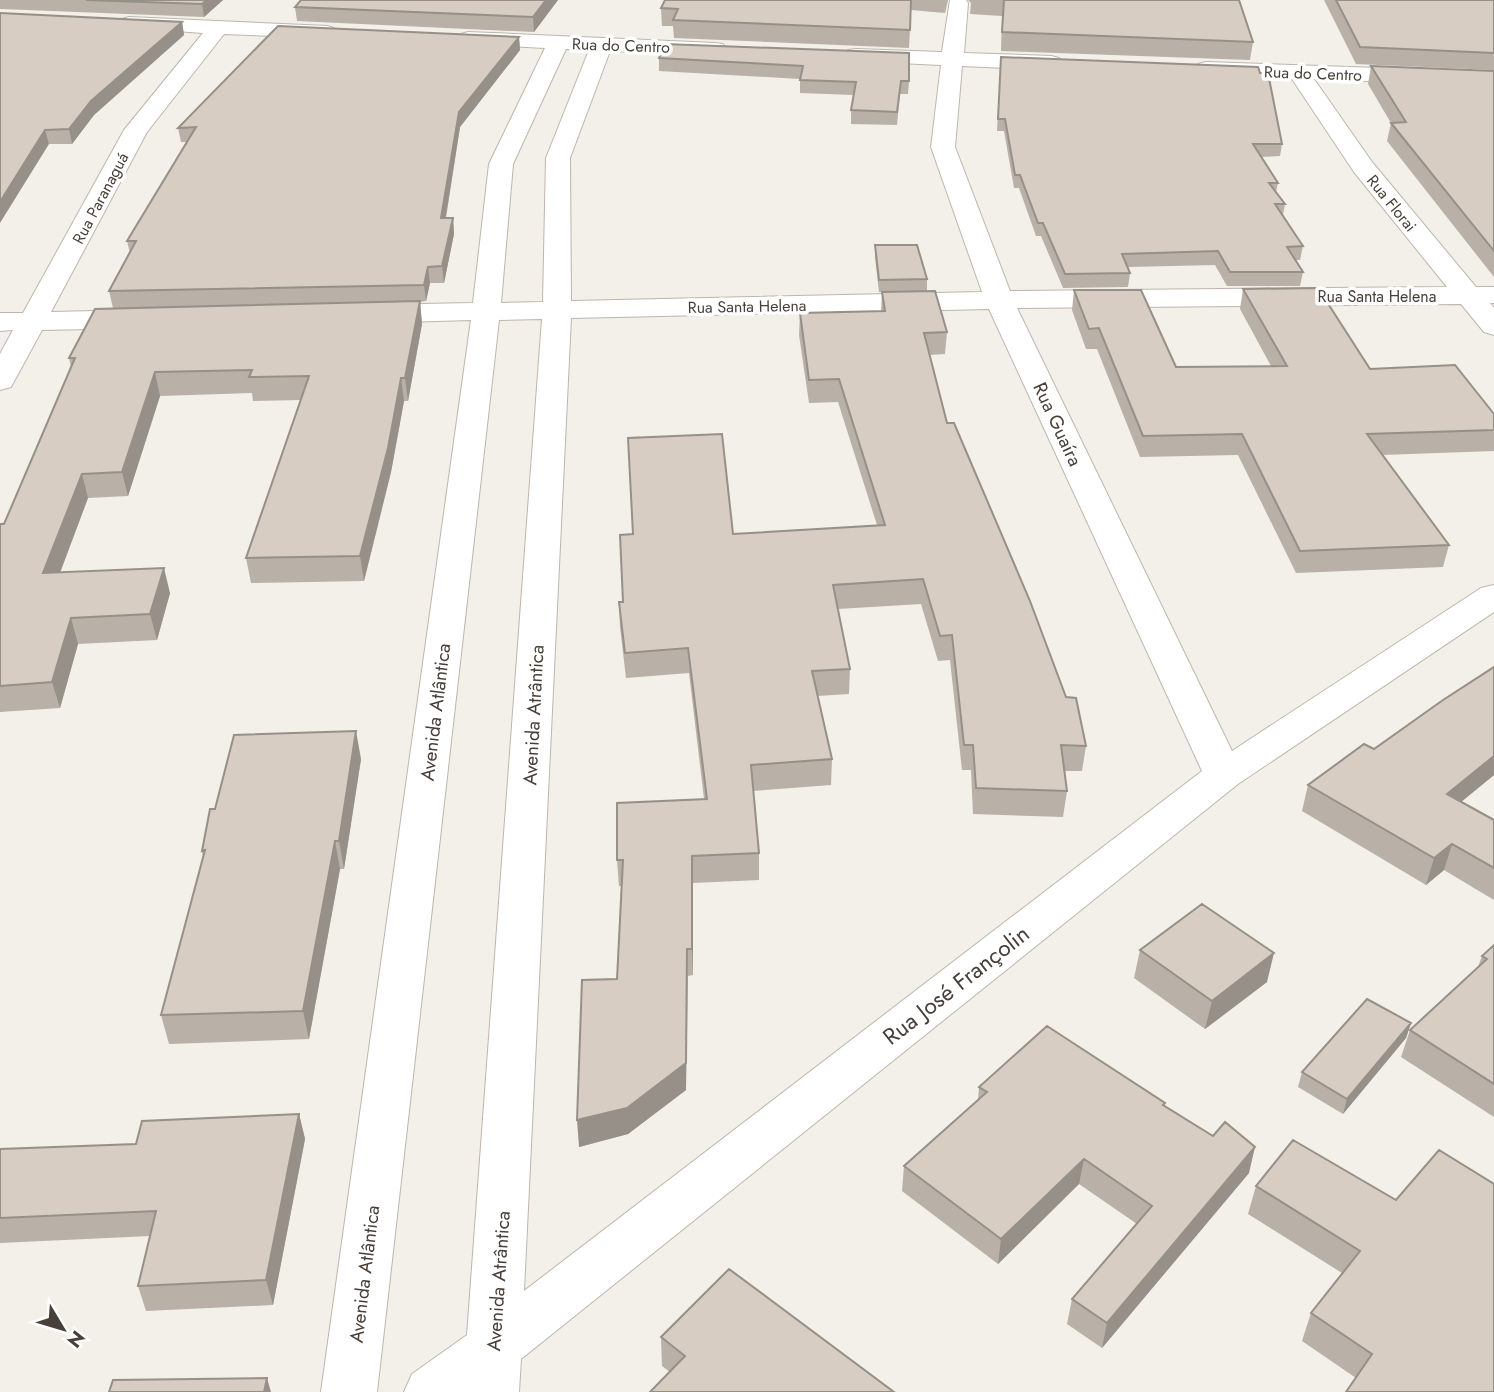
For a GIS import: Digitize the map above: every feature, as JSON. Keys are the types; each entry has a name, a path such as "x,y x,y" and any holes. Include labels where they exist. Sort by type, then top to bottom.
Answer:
{"street":[{"name":"Rua Guaíra","path":"958,4 943,147 999,300 1224,775"},
{"path":"109,22 354,33"},
{"name":"Rua Paranaguá","path":"0,381 136,130 218,26"},
{"name":"Rua do Centro","path":"449,38 737,50"},
{"name":"Avenida Atlântica","path":"349,1392 486,312 501,164 558,43"},
{"name":"Avenida Atrântica","path":"493,1369 558,310 558,158 601,45"},
{"path":"832,54 1078,64"},
{"name":"Rua do Centro","path":"1189,68 1494,79"},
{"name":"Rua Florai","path":"1299,73 1363,167 1481,295 1494,326"},
{"name":"Rua Santa Helena","path":"349,315 999,300 1481,295"},
{"path":"0,322 171,318"},
{"name":"Rua José Françolin","path":"432,1392 493,1369 1224,775 1494,596"}],"building":[{"path":"86,0 207,0 202,4"},
{"path":"301,0 546,0 533,17 295,7"},
{"path":"665,0 911,0 910,30 673,20 678,9 661,8"},
{"path":"1004,0 1239,0 1253,42 1002,32"},
{"path":"1336,0 1494,0 1494,53 1360,47"},
{"path":"0,13 182,22 91,101 69,129 45,130 0,202"},
{"path":"278,26 519,37 459,112 441,218 453,218 442,266 428,267 424,285 109,291 136,241 127,241 196,127 178,128"},
{"path":"665,44 909,53 909,81 901,81 897,112 851,110 856,82 800,80 803,66 659,58"},
{"path":"1001,57 1258,67 1260,73 1268,73 1282,144 1253,144 1278,183 1269,183 1285,204 1275,204 1303,246 1287,247 1303,272 1230,272 1218,251 1122,254 1130,273 1065,274 1043,223 1038,223 1020,175 1015,175 1005,119 998,119"},
{"path":"1371,66 1494,71 1494,251 1391,123 1406,122"},
{"path":"875,245 917,245 927,279 879,280"},
{"path":"1318,288 1370,369 1455,365 1494,414 1494,430 1367,434 1449,545 1300,551 1242,434 1143,436 1099,328 1089,329 1074,290 1141,290 1176,367 1287,366 1243,289"},
{"path":"935,291 947,332 924,333 947,423 954,423 1030,601 1066,697 1076,698 1086,746 1061,745 1067,791 976,788 973,745 964,745 952,635 940,636 923,579 833,585 850,669 812,671 832,759 751,765 759,853 692,856 692,949 687,949 686,1063 627,1108 577,1120 582,980 617,979 623,860 617,860 617,803 707,799 688,648 625,653 619,602 623,602 620,535 633,534 628,438 722,434 733,534 885,525 839,379 809,380 800,313 885,311 882,292"},
{"path":"420,301 405,378 401,378 388,448 360,556 246,558 309,376 249,377 252,370 155,372 122,472 82,474 43,573 164,568 150,614 71,618 52,682 0,686 0,524 4,524 75,358 69,358 95,309"},
{"path":"1494,667 1494,756 1447,794 1494,820 1494,868 1452,844 1434,858 1308,785 1364,744 1374,749"},
{"path":"356,731 339,841 335,841 303,1011 161,1015 205,850 202,851 210,809 215,809 234,735"},
{"path":"1202,904 1274,953 1212,1001 1140,950"},
{"path":"1494,945 1494,1084 1410,1030 1487,959 1482,956"},
{"path":"1367,999 1411,1023 1347,1099 1302,1072"},
{"path":"1047,1026 1213,1136 1225,1122 1255,1147 1107,1323 1072,1299 1152,1206 1084,1159 1001,1239 904,1166 987,1092 979,1087"},
{"path":"299,1114 266,1280 138,1286 156,1211 0,1218 0,1149 136,1144 142,1121"},
{"path":"1293,1140 1396,1200 1439,1150 1494,1184 1494,1392 1346,1392 1372,1354 1311,1313 1360,1251 1256,1186"},
{"path":"729,1269 894,1392 650,1392 685,1356 661,1337"},
{"path":"267,1378 264,1392 109,1392 113,1380"}]}
